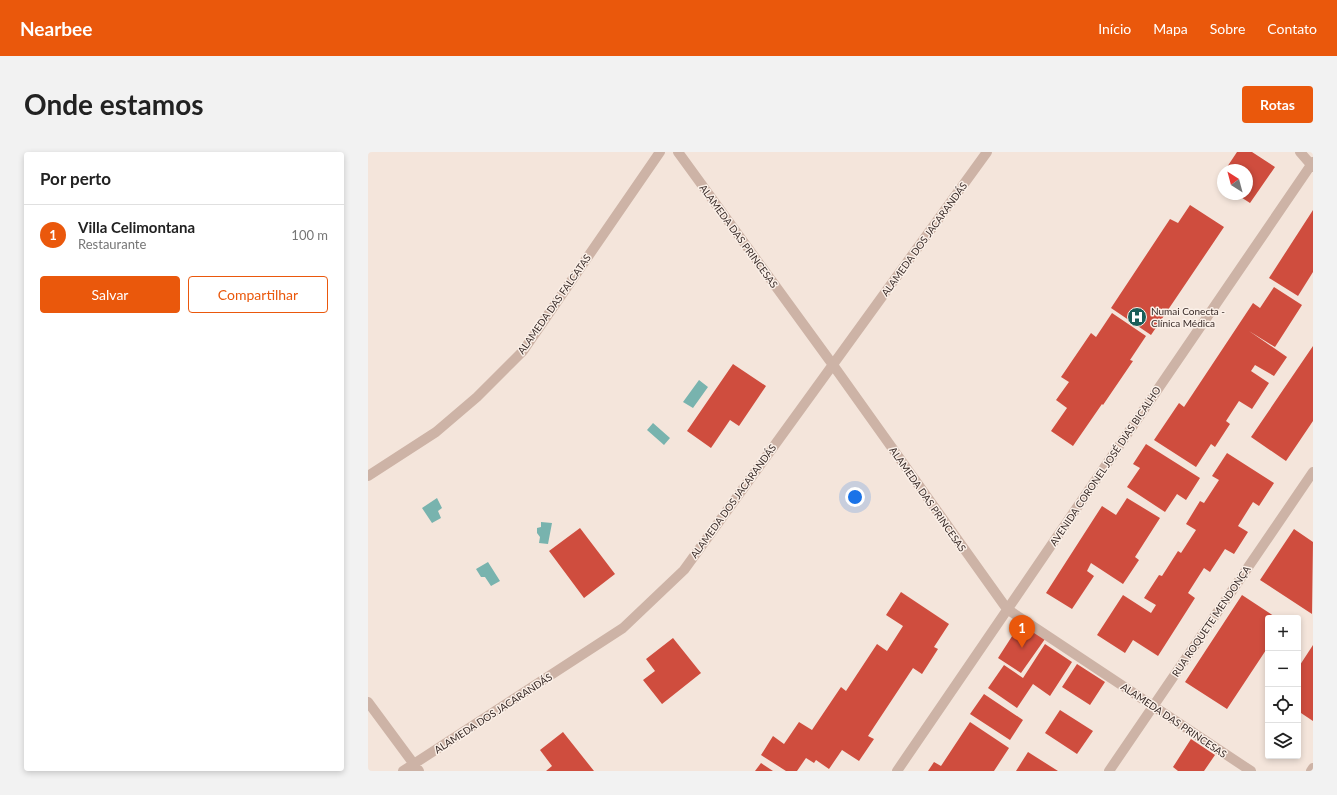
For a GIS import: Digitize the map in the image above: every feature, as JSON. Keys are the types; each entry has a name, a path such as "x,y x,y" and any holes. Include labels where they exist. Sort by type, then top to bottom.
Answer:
{"street":[{"name":"ALAMEDA DAS FALCATAS","path":"368,476 436,432 477,397 523,351 660,152"},
{"name":"ALAMEDA DAS PRINCESAS","path":"678,152 833,365 1007,609 1251,771"},
{"name":"ALAMEDA DOS JACARANDÁS","path":"402,771 417,768 623,628 684,570 987,152"},
{"path":"1300,152 1312,165"},
{"name":"AVENIDA CORONEL JOSÉ DIAS BICALHO","path":"897,771 1312,165"},
{"name":"RUA ROQUETE MENDONÇA","path":"1109,771 1313,472"},
{"path":"368,702 417,768"}],"water":[{"path":"699,380 708,387 693,408 683,402"},
{"path":"653,423 670,438 664,445 647,430"},
{"path":"437,498 442,508 438,511 441,518 432,523 422,508"},
{"path":"541,522 552,523 548,544 539,543 540,537 537,533 537,528 541,527"},
{"path":"488,562 500,581 491,586 485,577 481,577 476,569"}],"building":[{"path":"1237,152 1252,152 1275,167 1253,199 1253,164 1229,164"},
{"path":"1245,200 1252,200 1250,203"},
{"path":"1190,205 1224,227 1151,335 1111,308 1170,219 1178,223"},
{"path":"1313,210 1313,272 1298,296 1269,278"},
{"path":"1274,287 1302,305 1275,347 1249,331 1287,357 1274,376 1255,365 1251,371 1269,383 1252,409 1239,401 1226,421 1230,424 1215,447 1211,444 1196,467 1154,440 1179,403 1184,407 1253,303 1260,308"},
{"path":"1112,313 1146,336 1130,360 1133,361 1073,446 1051,431 1067,408 1056,400 1069,382 1061,377 1091,333 1096,337"},
{"path":"1313,346 1313,421 1286,461 1251,437"},
{"path":"733,364 766,386 739,426 730,420 711,448 687,431"},
{"path":"1146,444 1200,478 1186,500 1177,494 1165,512 1127,487 1140,468 1133,464"},
{"path":"1227,453 1274,483 1259,506 1253,502 1238,526 1248,532 1234,554 1225,549 1210,572 1204,568 1188,593 1195,598 1158,656 1133,640 1125,653 1097,635 1123,595 1151,613 1156,605 1144,598 1159,575 1162,576 1178,551 1181,553 1196,530 1186,524 1200,501 1204,503 1219,480 1212,476"},
{"path":"1127,498 1160,518 1135,557 1139,560 1123,584 1091,563 1087,571 1094,576 1072,609 1046,593 1102,506 1116,515"},
{"path":"580,528 615,574 584,598 549,551"},
{"path":"1294,529 1313,542 1312,614 1260,580"},
{"path":"901,592 949,624 934,647 938,649 922,674 913,668 868,736 874,739 859,761 842,750 829,769 816,760 814,763 806,758 797,771 786,771 761,755 773,736 784,744 799,722 812,730 841,687 846,691 877,644 887,651 903,626 886,615"},
{"path":"1242,595 1272,615 1265,615 1265,652 1227,709 1185,682"},
{"path":"1020,624 1045,639 1021,673 998,658"},
{"path":"673,638 701,673 662,704 643,680 655,671 646,659"},
{"path":"1045,644 1072,662 1050,696 1033,684 1017,708 988,688 1004,665 1023,678"},
{"path":"1313,645 1313,721 1301,713 1301,663"},
{"path":"1077,664 1105,682 1090,705 1062,687"},
{"path":"984,694 1023,720 1010,740 970,714"},
{"path":"1060,710 1093,731 1077,754 1045,733"},
{"path":"970,722 1009,748 994,771 928,771 934,762 941,766"},
{"path":"563,732 594,771 546,771 552,766 540,750"},
{"path":"1191,739 1215,755 1204,771 1178,771 1173,767"},
{"path":"1028,752 1058,771 1016,771"},
{"path":"761,763 773,771 755,771"}],"place":[{"name":"Numai Conecta - Clínica Médica","path":"1137,317"},
{"name":"Villa Celimontana","path":"1022,648"}]}
